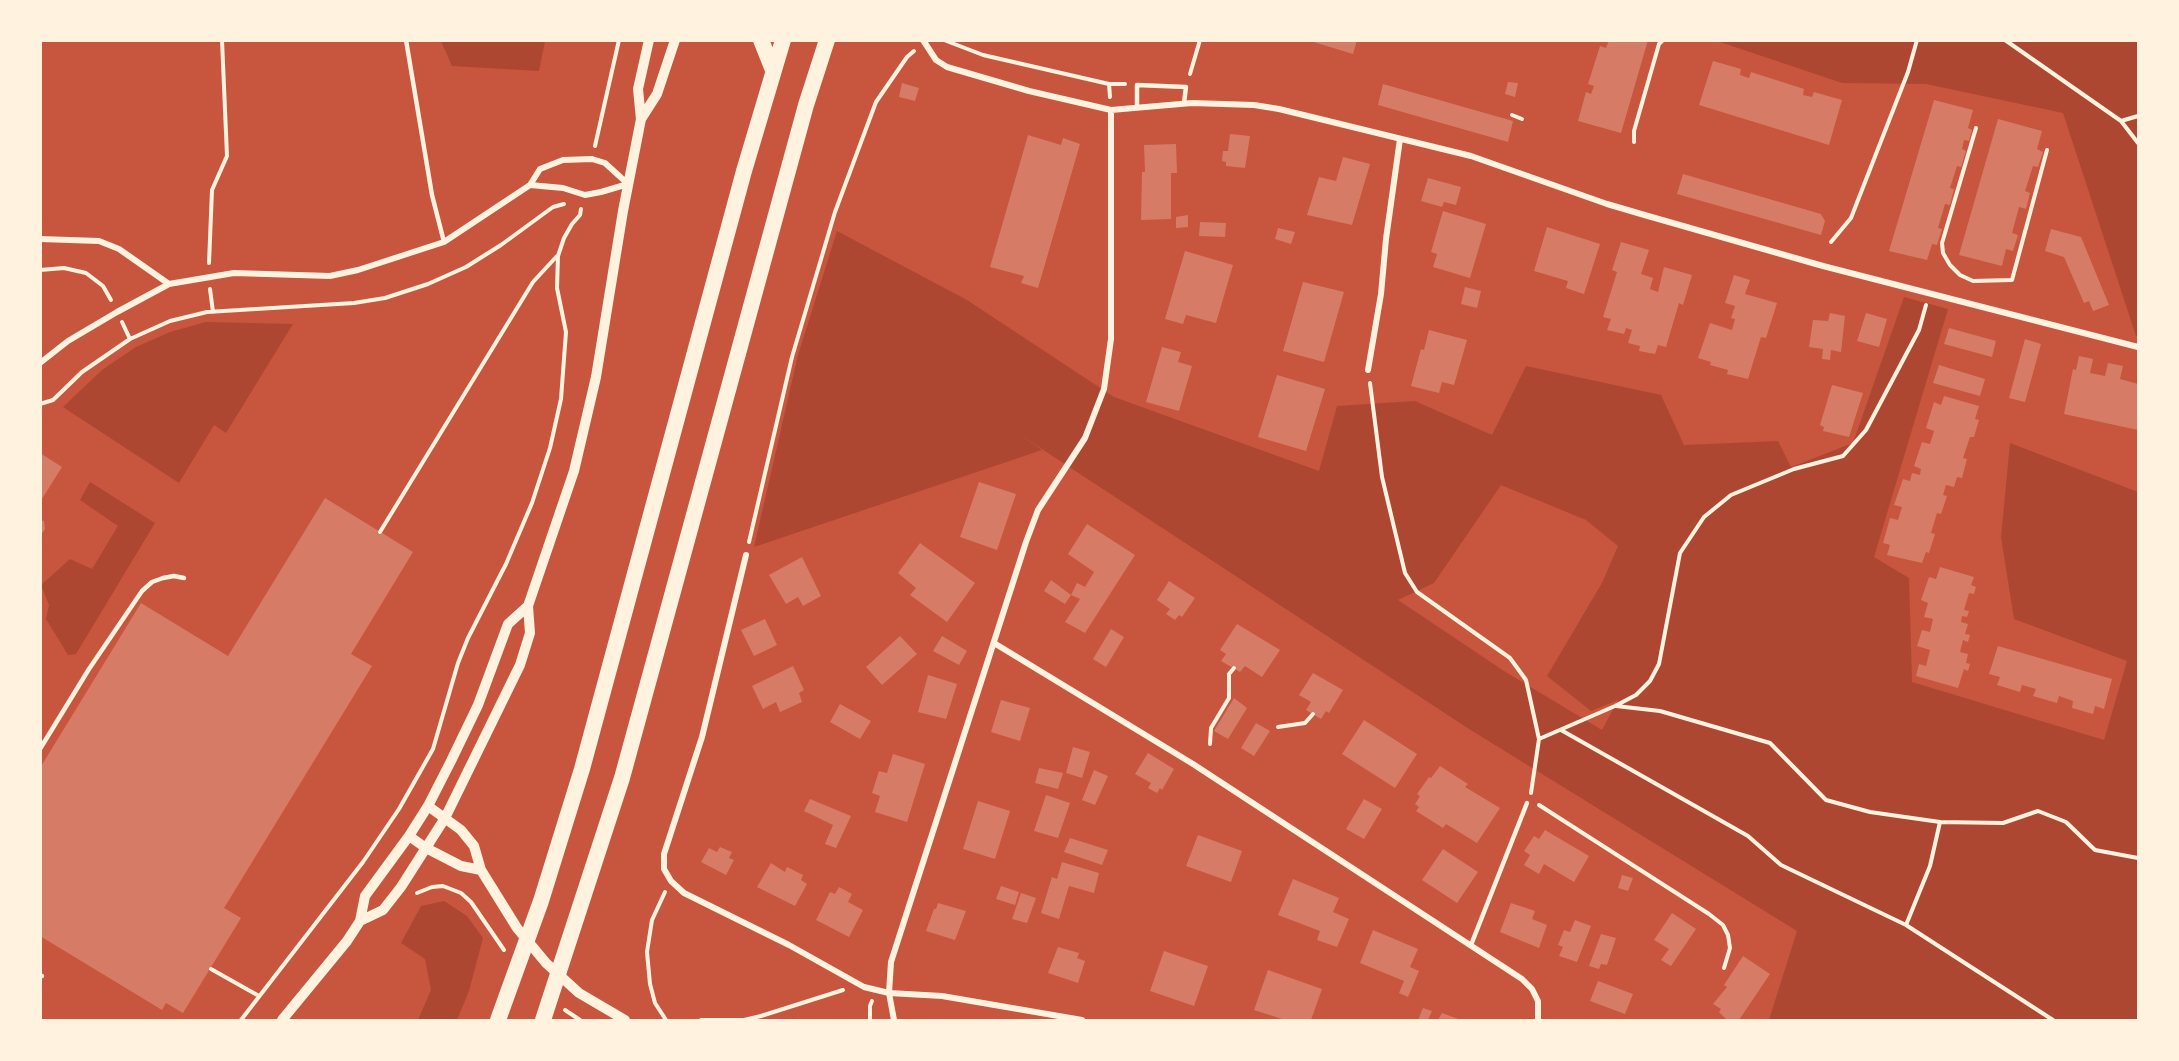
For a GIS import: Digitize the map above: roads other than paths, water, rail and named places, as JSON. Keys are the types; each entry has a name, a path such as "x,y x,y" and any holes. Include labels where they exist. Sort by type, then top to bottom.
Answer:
{"highway":[{"path":"761,40 773,70"},
{"path":"498,1020 541,901 582,769 783,40"},
{"path":"543,1020 622,778 806,105 827,40"}],"street":[{"path":"360,921 383,910 446,818 520,664 531,633 528,606 561,514 596,377 641,119 639,89 649,40"},
{"path":"641,119 657,94 675,40"},
{"path":"923,42 936,60 947,67 1029,91 1111,110 1184,103 1254,105 1471,156 1638,213 1930,294 2139,347"},
{"path":"894,1020 889,993 891,962 1038,510 1085,438 1104,389 1111,339 1111,110"},
{"path":"1368,370 1381,294 1400,139"},
{"path":"40,363 68,341 169,284 234,273 330,276 358,270 444,242 530,185 540,170 563,160 592,159 605,163 628,184"},
{"path":"530,185 563,188 584,198 628,184"},
{"path":"40,239 99,241 119,249 169,284"},
{"path":"746,555 702,737 664,854 664,869 671,881 684,893 789,945 861,985 889,993 942,996 1082,1020"},
{"path":"282,1020 347,941 360,921 365,896 428,806 478,705 508,624 528,606"},
{"path":"994,643 1193,764 1522,979 1532,989 1538,1001 1538,1020"},
{"path":"428,806 461,830 474,846 481,870 517,928 546,963 579,993 622,1018"},
{"path":"409,836 426,848 461,866 481,870"}],"lane":[{"path":"406,40 432,195 444,242"},
{"path":"1137,108 1137,85 1185,87 1184,103"},
{"path":"40,749 89,669 142,591 152,582 163,578 174,576 184,578"},
{"path":"1471,945 1527,803"}]}
